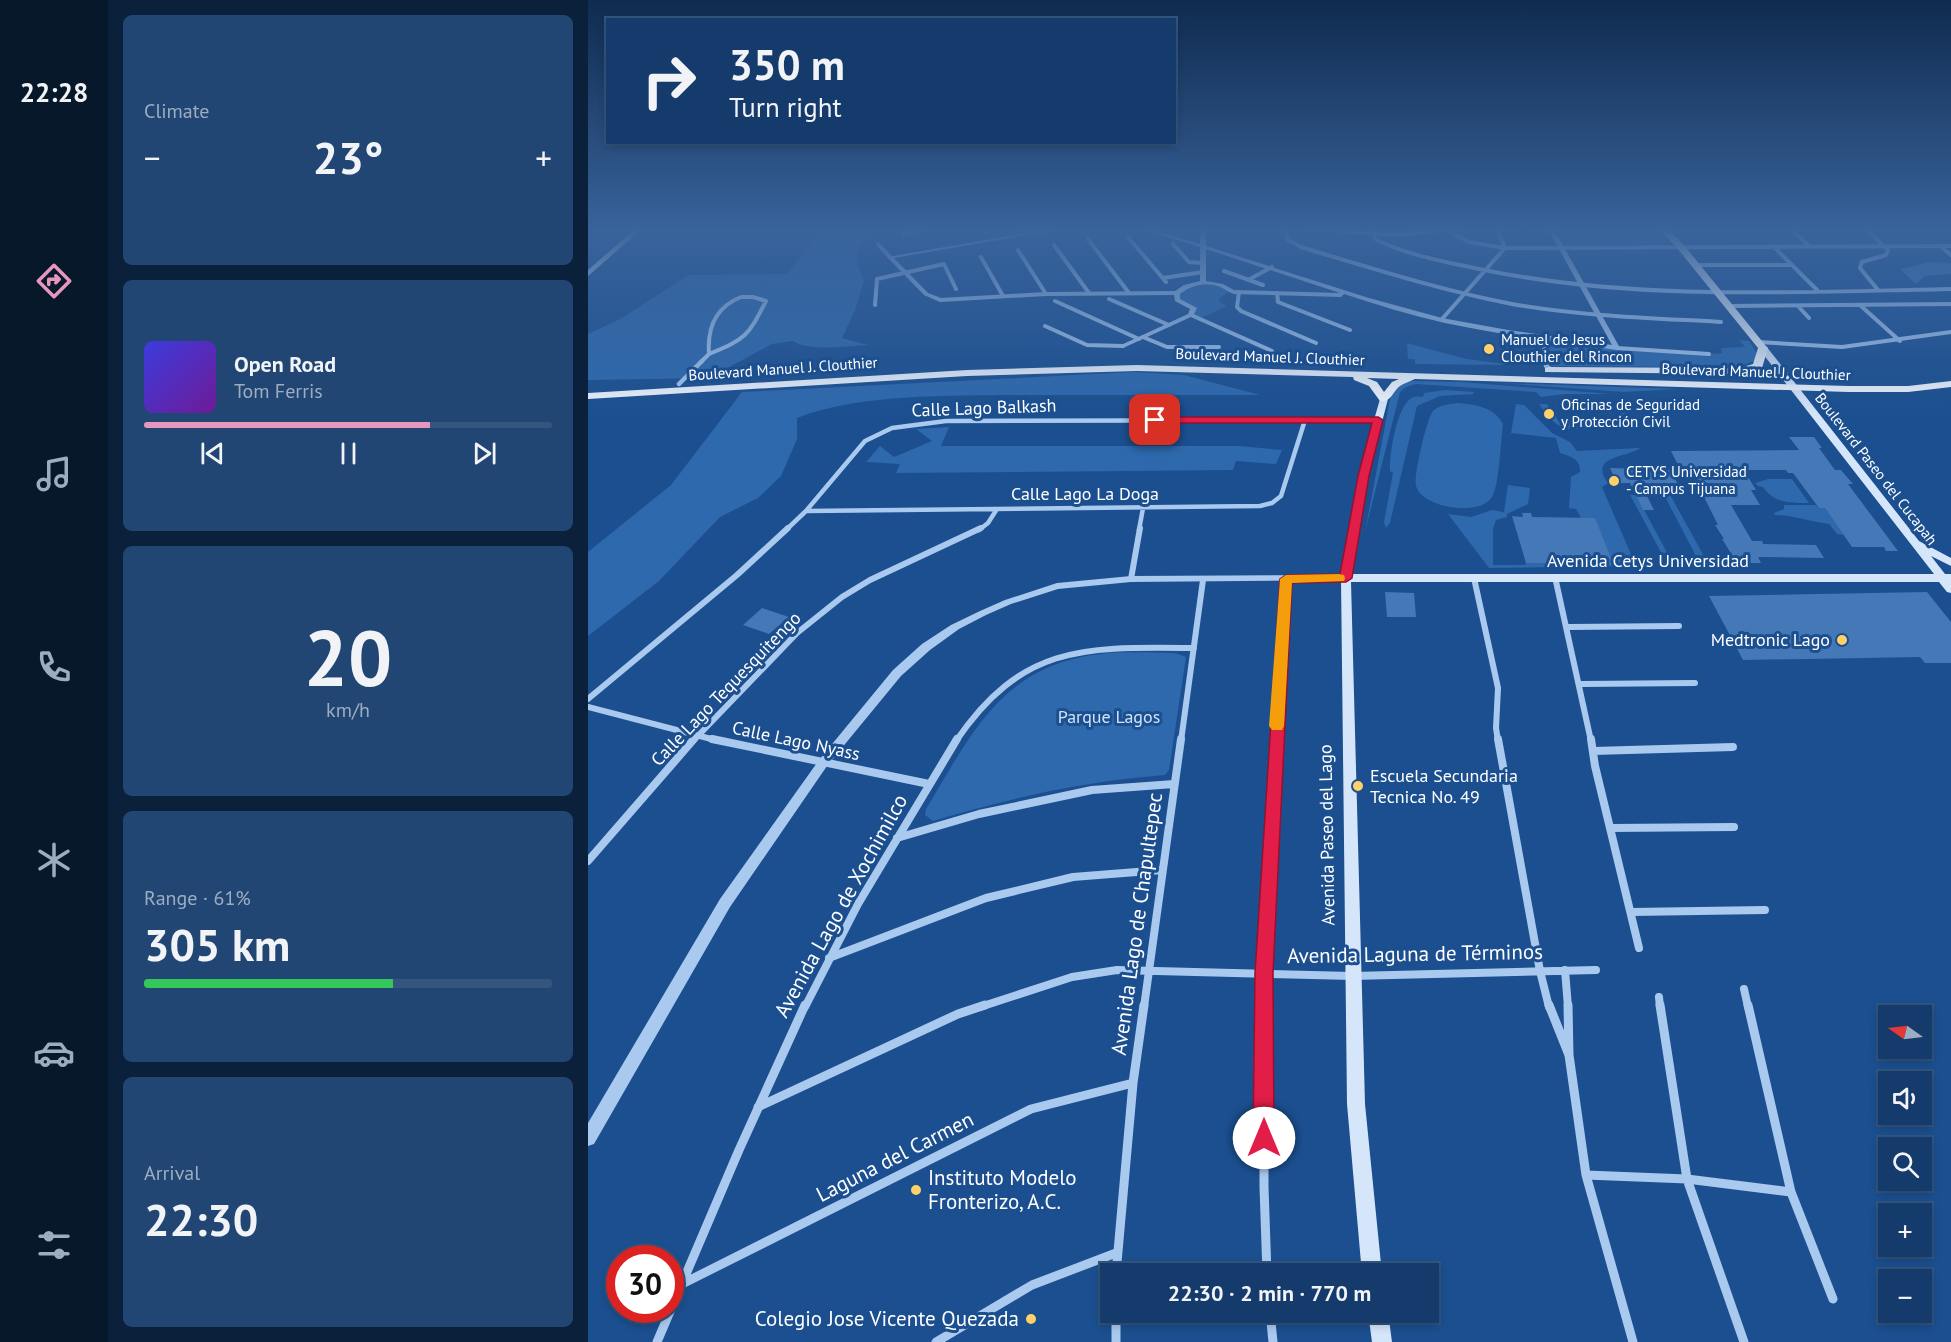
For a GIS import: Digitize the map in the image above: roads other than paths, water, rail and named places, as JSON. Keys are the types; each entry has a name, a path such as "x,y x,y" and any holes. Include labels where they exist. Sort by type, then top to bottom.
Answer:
{"main road":[{"name":"Boulevard Paseo del Cucapah","path":"1716,292 1914,541 1946,577 1951,589"},
{"path":"1437,371 1741,371 1758,366 1760,345"},
{"name":"Boulevard Manuel J. Clouthier","path":"588,390 986,367 1124,363 1844,384 1900,384 1951,378"},
{"name":"Boulevard Manuel J. Clouthier","path":"588,396 967,373 1137,368 1849,390 1908,389 1951,384"},
{"path":"1340,374 1373,384 1384,399 1396,384 1414,376"},
{"name":"Avenida Paseo del Lago","path":"1371,1263 1356,1104 1346,578 1364,476 1384,399"},
{"path":"1914,541 1951,563"},
{"name":"Avenida Cetys Universidad","path":"1346,578 1946,577"},
{"path":"1379,1323 1382,1342"}],"street":[{"path":"875,305 876,292"},
{"path":"924,292 935,299 1177,292 1177,300 1194,308 1191,315 1123,346 1087,345 1045,326"},
{"path":"1001,292 1003,296"},
{"path":"1231,292 1353,295"},
{"path":"1239,292 1236,305 1241,311 1316,343"},
{"path":"1343,292 1442,320 1535,337 1617,348 1709,354"},
{"path":"1453,292 1546,309 1600,315 1721,322"},
{"path":"1442,320 1466,292"},
{"path":"1585,292 1617,348"},
{"path":"1699,292 1754,292"},
{"path":"1277,293 1278,302 1350,330"},
{"path":"679,384 709,354 738,342 750,332 766,301 748,298 733,300 725,304 711,323 706,340 709,354"},
{"path":"1108,299 1169,325"},
{"path":"1055,302 1141,338 1167,346 1219,347"},
{"path":"1729,306 1951,304"},
{"path":"1798,306 1809,318"},
{"path":"1861,306 1900,341"},
{"path":"1191,315 1272,351"},
{"path":"1760,345 1842,347 1951,333"},
{"path":"1535,337 1543,342 1548,355 1546,366 1552,370"},
{"name":"Calle Lago La Doga","path":"806,511 1260,506 1272,503 1281,496 1305,420"},
{"name":"Calle Lago Balkash","path":"588,699 737,575 806,511 865,441 885,430 907,425 957,421 1378,420"},
{"name":"Calle Lago Tequesquitengo","path":"588,861 697,736 797,633 842,597 901,564 981,529 988,524 997,508"},
{"path":"1131,579 1143,508"},
{"path":"1555,577 1582,684 1593,751 1639,948"},
{"path":"588,1138 725,903 823,763 897,673 926,647 955,627 1008,602 1057,586 1131,579 1346,578"},
{"path":"1474,578 1498,688 1496,728 1540,971 1551,1013 1569,1055"},
{"path":"1266,1263 1264,1209 1264,973 1286,579"},
{"name":"Avenida Lago de Chapultepec","path":"1116,1263 1133,1083 1203,580"},
{"path":"1568,627 1679,626"},
{"name":"Avenida Lago de Xochimilco","path":"684,1279 758,1107 828,958 929,784 978,711 1001,687 1031,667 1062,656 1102,649 1194,648"},
{"path":"1582,684 1695,683"},
{"name":"Calle Lago Nyass","path":"588,707 697,736 929,784"},
{"path":"1593,751 1733,747"},
{"path":"897,838 979,814 1092,790 1174,784"},
{"path":"1611,828 1734,826"},
{"path":"828,958 986,898 1073,877 1162,870"},
{"path":"1632,912 1765,910"},
{"name":"Avenida Laguna de Términos","path":"758,1107 958,1014 1072,977 1117,970 1352,976 1596,970"},
{"path":"1565,970 1569,1015 1569,1055 1586,1175 1633,1342"},
{"path":"1744,989 1791,1192 1833,1299"},
{"path":"1659,997 1687,1179 1744,1342"},
{"name":"Laguna del Carmen","path":"684,1283 1031,1109 1133,1083"},
{"path":"1586,1175 1687,1179 1791,1192"},
{"path":"936,1342 1032,1285 1116,1252"},
{"name":"Avenida Lago de Xochimilco","path":"657,1342 665,1323"},
{"path":"1116,1323 1116,1342"},
{"path":"1271,1323 1273,1342"}],"place":[{"name":"Manuel de Jesus Clouthier del Rincon","path":"1489,349"},
{"name":"Oficinas de Seguridad y Protección Civil","path":"1549,414"},
{"name":"CETYS Universidad - Campus Tijuana","path":"1614,481"},
{"name":"Medtronic Lago","path":"1842,640"},
{"name":"Escuela Secundaria Tecnica No. 49","path":"1358,786"},
{"name":"Instituto Modelo Fronterizo, A.C.","path":"916,1190"},
{"name":"Colegio Jose Vicente Quezada","path":"1031,1319"}],"park label":[{"name":"Parque Lagos","path":"1109,717"}]}
